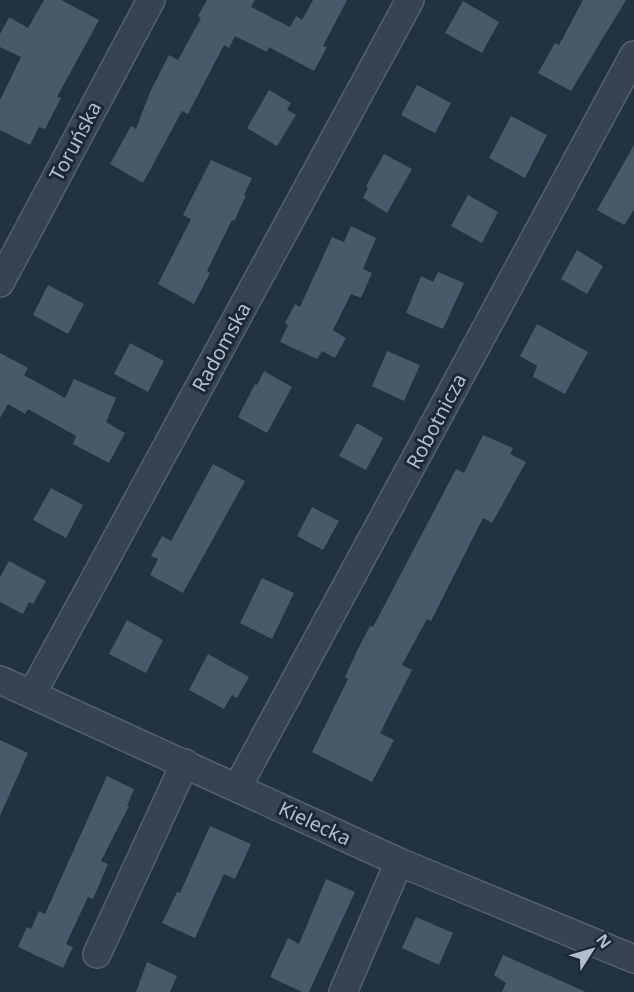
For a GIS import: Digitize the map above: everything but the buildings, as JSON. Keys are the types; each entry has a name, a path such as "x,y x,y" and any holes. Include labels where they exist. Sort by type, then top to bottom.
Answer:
{"street":[{"name":"Toruńska","path":"0,283 151,0"},
{"name":"Radomska","path":"32,694 410,0"},
{"name":"Robotnicza","path":"237,788 634,55"},
{"name":"Kielecka","path":"0,680 399,862 634,959"},
{"path":"97,954 184,763"},
{"path":"343,992 399,862"}]}
